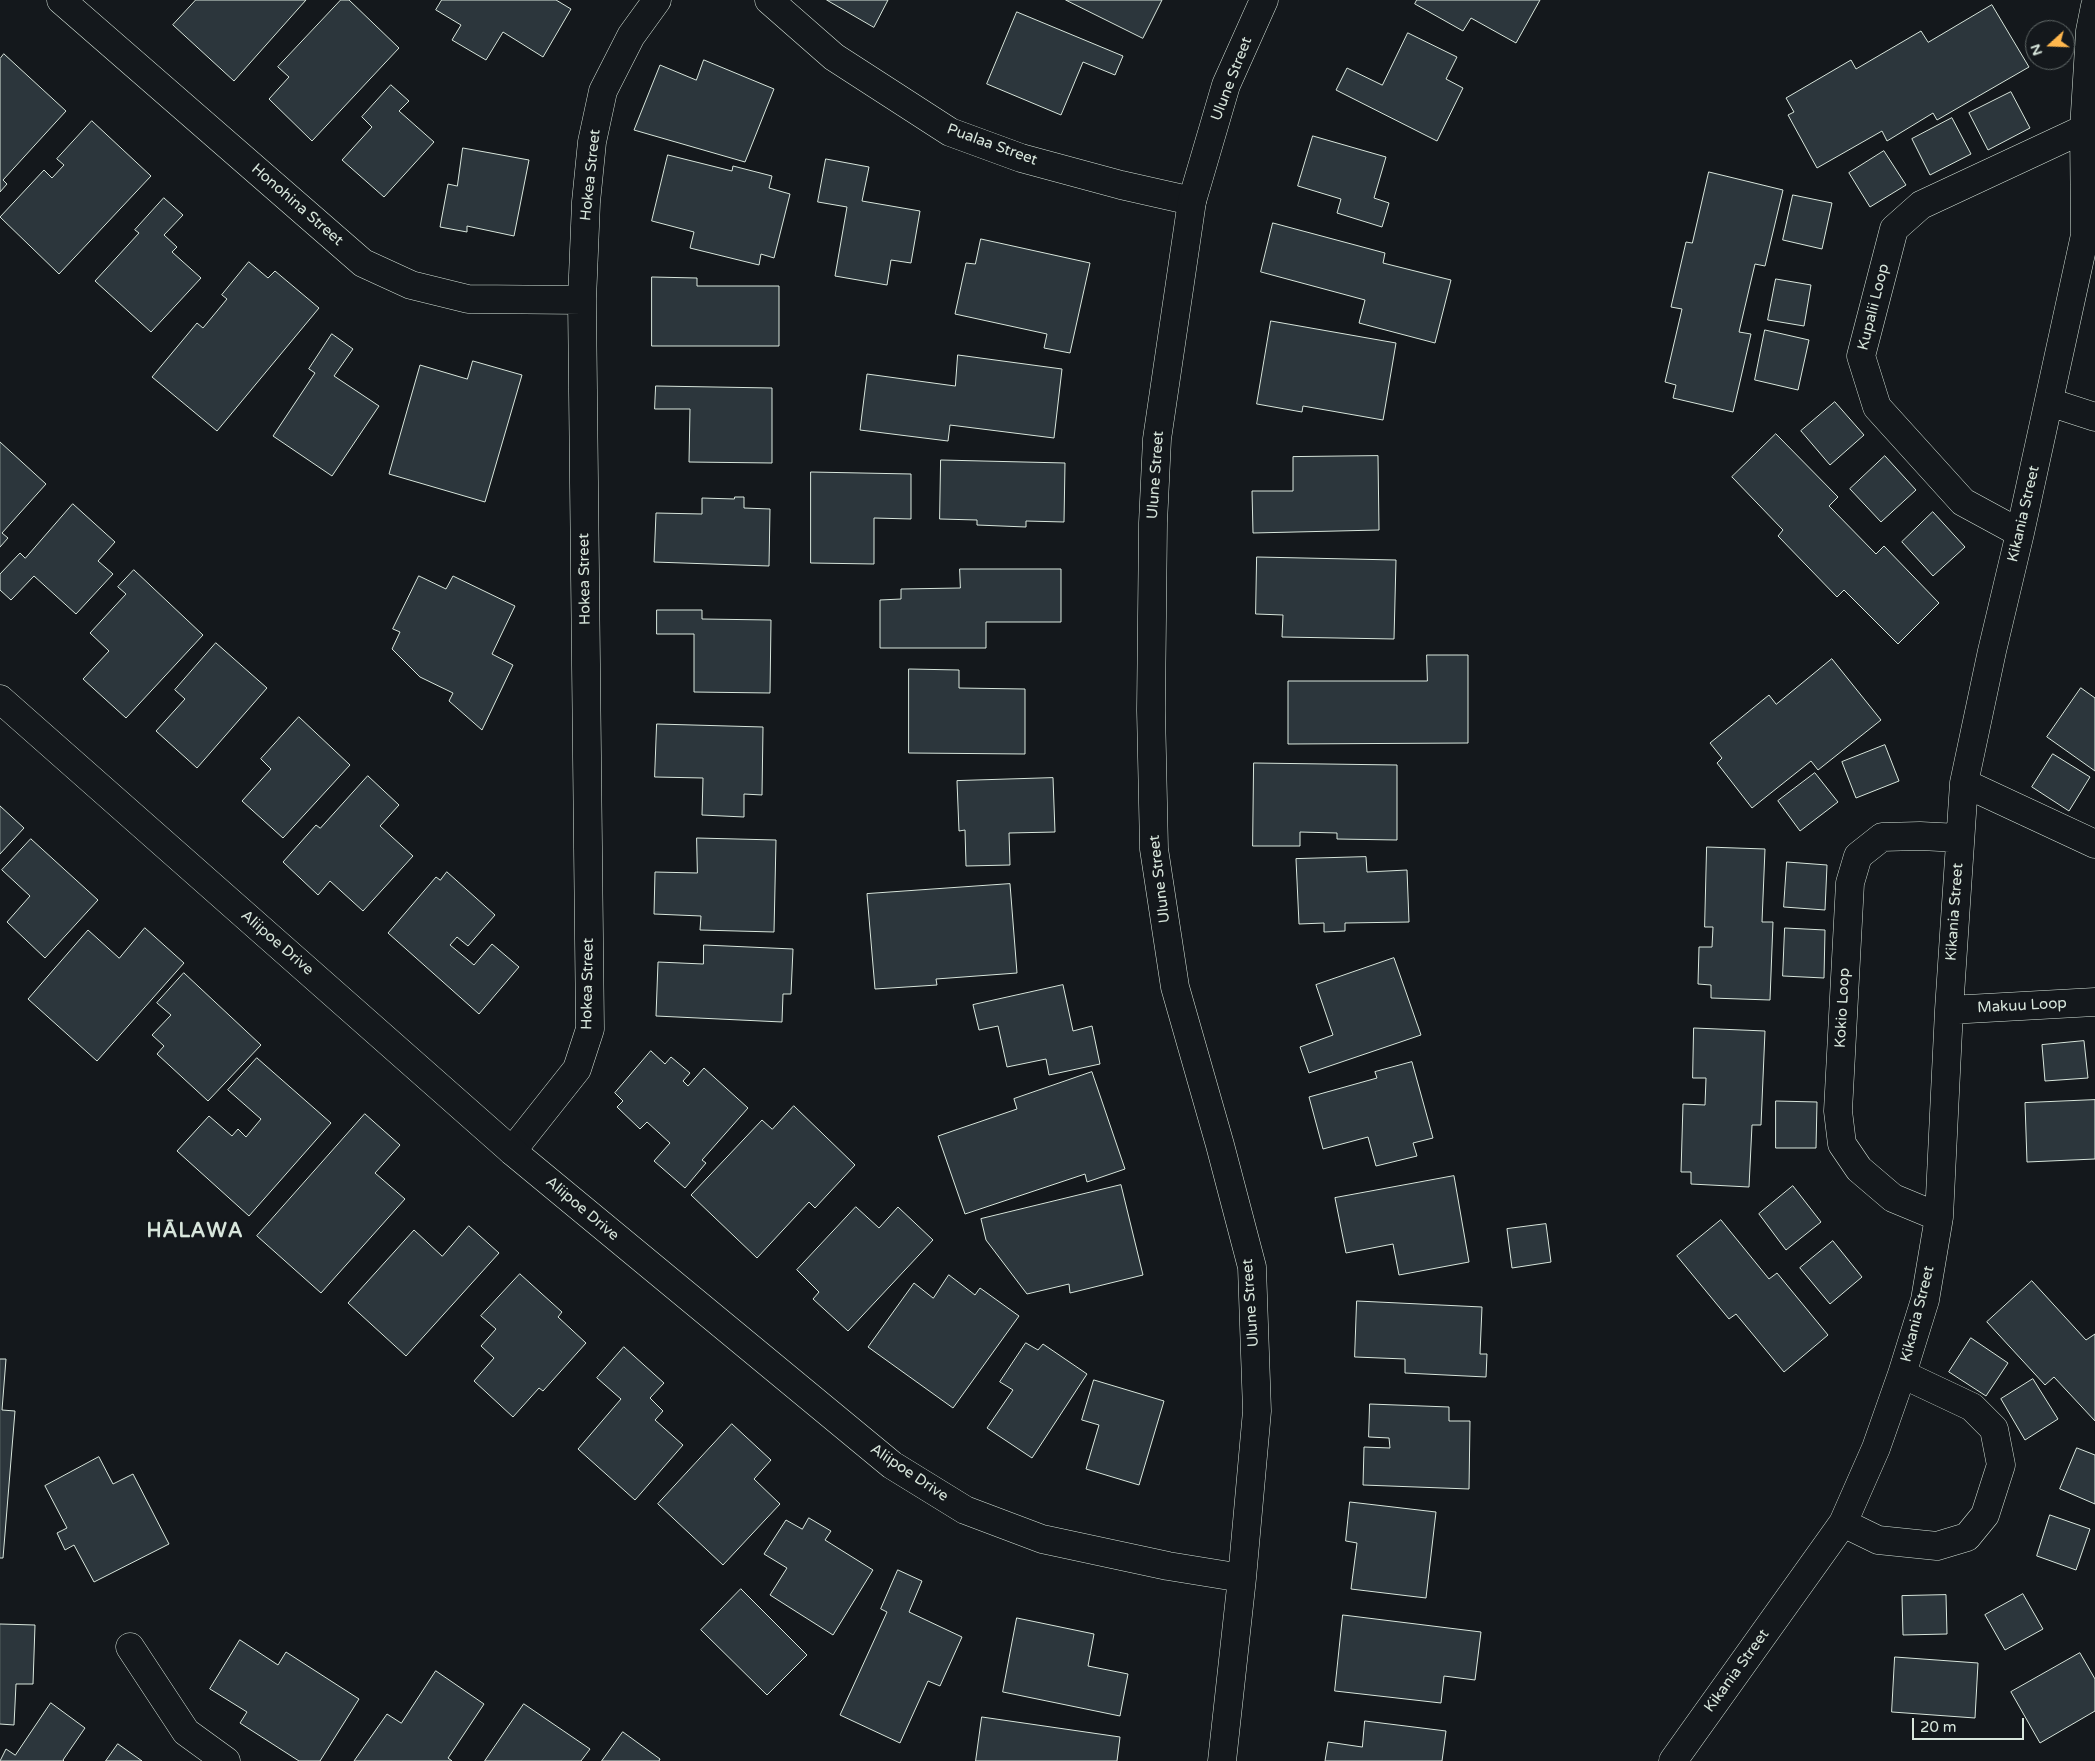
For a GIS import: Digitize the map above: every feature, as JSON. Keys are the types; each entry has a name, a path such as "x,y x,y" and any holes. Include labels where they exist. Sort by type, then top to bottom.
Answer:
{"street":[{"name":"Honohina Street","path":"61,0 363,262 411,285 468,299 582,300"},
{"name":"Hokea Street","path":"512,1151 577,1069 590,1029 582,300 586,202 592,142 603,91 631,36 657,0"},
{"name":"Pualaa Street","path":"769,0 834,57 950,132 1021,158 1121,185 1192,201"},
{"name":"Ulune Street","path":"1222,1761 1242,1578 1257,1411 1252,1267 1175,986 1154,849 1151,700 1153,523 1157,439 1192,201 1226,85 1264,0"},
{"name":"Kikania Street","path":"1673,1761 1843,1523 1876,1448 1925,1300 1940,1217 1949,1010 1964,783 2049,402 2090,236 2084,129 2090,31 2095,6"},
{"name":"Kupalii Loop","path":"2020,533 1963,502 1884,415 1877,407 1861,356 1894,229 1921,205 2084,129"},
{"path":"2049,402 2095,418"},
{"name":"Aliipoe Drive","path":"0,699 512,1151 892,1465 965,1510 1042,1539 1168,1566 1242,1578"},
{"path":"1964,783 2095,844"},
{"name":"Kokio Loop","path":"1940,1217 1893,1198 1859,1169 1842,1144 1838,1111 1850,883 1858,856 1882,837 1960,838"},
{"name":"Makuu Loop","path":"1949,1010 2095,1002"},
{"path":"1843,1523 1878,1540 1936,1546 1968,1537 1985,1515 2001,1465 1994,1429 1972,1407 1902,1374"},
{"path":"130,1647 186,1732 226,1761"}],"building":[{"path":"196,0 306,0 234,81 173,25"},
{"path":"341,0 349,0 399,48 312,141 269,99 289,77 278,67"},
{"path":"442,0 556,0 571,9 543,57 503,32 486,60 452,40 461,25 436,10"},
{"path":"827,0 888,0 874,27"},
{"path":"1066,0 1162,0 1143,38"},
{"path":"1417,0 1540,0 1516,43 1471,18 1463,31 1415,4"},
{"path":"1992,5 2025,60 2025,69 1937,120 1933,113 1887,141 1882,131 1817,168 1788,115 1794,112 1786,98 1851,60 1856,69 1921,31 1928,42"},
{"path":"1017,12 1123,56 1115,75 1083,62 1061,115 987,84"},
{"path":"1408,33 1457,57 1446,79 1463,88 1437,141 1336,90 1347,68 1382,85"},
{"path":"4,54 66,111 3,180 7,184 0,192 0,59"},
{"path":"704,60 774,89 745,162 634,130 660,65 696,80"},
{"path":"391,85 409,101 399,111 434,142 384,197 342,160 372,127 362,117"},
{"path":"2011,92 2030,128 1988,150 1969,113"},
{"path":"1952,118 1971,154 1930,175 1912,139"},
{"path":"92,121 151,176 59,274 0,217 44,170 52,178 64,165 57,159"},
{"path":"1313,136 1386,157 1374,198 1389,203 1382,227 1337,213 1341,199 1298,186"},
{"path":"463,148 529,160 514,236 467,226 467,232 440,227 448,184 457,186"},
{"path":"1884,151 1906,185 1870,207 1849,173"},
{"path":"668,155 732,171 733,166 772,176 769,188 790,194 774,258 761,254 759,265 690,248 694,232 652,221"},
{"path":"826,159 869,167 862,201 920,211 911,263 891,260 887,285 835,276 847,207 818,202"},
{"path":"1709,172 1783,190 1765,266 1755,264 1739,332 1751,334 1733,412 1673,398 1676,385 1665,382 1682,309 1671,307 1686,242 1692,243"},
{"path":"1793,195 1832,203 1822,249 1783,240"},
{"path":"164,198 183,215 164,235 177,247 172,252 201,278 151,332 95,281 139,233 135,230"},
{"path":"1273,223 1385,253 1383,263 1451,280 1435,343 1359,323 1365,300 1261,272"},
{"path":"981,239 1090,263 1070,353 1044,348 1047,334 955,314 966,263 975,264"},
{"path":"249,262 268,278 275,271 319,308 217,431 152,377 197,323 203,328 227,299 222,295"},
{"path":"652,277 697,278 697,286 779,286 779,346 652,346"},
{"path":"1776,279 1811,285 1804,326 1768,320"},
{"path":"1271,321 1396,343 1383,420 1303,406 1302,412 1257,404"},
{"path":"1765,330 1809,340 1798,390 1755,380"},
{"path":"332,334 353,349 334,376 379,406 332,476 273,436 315,373 309,369"},
{"path":"958,355 1062,369 1054,438 950,425 948,441 860,430 867,374 955,386"},
{"path":"473,361 522,375 485,502 389,474 420,365 467,379"},
{"path":"656,386 772,388 772,463 689,462 690,409 655,409"},
{"path":"1835,402 1864,435 1830,465 1801,431"},
{"path":"1776,434 1838,497 1829,506 1876,554 1884,546 1939,603 1898,644 1844,590 1837,597 1778,536 1783,530 1732,477"},
{"path":"0,442 46,484 2,533 8,538 0,547"},
{"path":"1378,456 1379,530 1253,533 1252,491 1293,491 1293,457"},
{"path":"1885,456 1916,490 1881,522 1850,489"},
{"path":"941,460 1065,463 1064,522 1026,521 1026,527 977,525 977,520 940,519"},
{"path":"811,472 911,474 911,519 874,518 874,564 811,563"},
{"path":"735,497 744,497 744,508 770,509 769,566 654,562 656,513 702,514 702,498 734,499"},
{"path":"73,504 115,542 98,561 113,574 76,614 34,576 11,600 0,590 0,574 20,553 25,558"},
{"path":"1933,512 1965,547 1933,576 1902,542"},
{"path":"1257,557 1396,560 1394,639 1282,637 1283,615 1256,614"},
{"path":"960,569 1061,569 1061,622 986,622 986,648 880,648 880,600 901,599 901,589 960,588"},
{"path":"134,570 203,635 126,718 83,679 109,651 90,633 126,594 118,587"},
{"path":"419,576 446,589 453,576 515,606 492,654 513,665 482,730 449,701 453,693 420,677 392,649 400,632 393,629"},
{"path":"657,610 702,610 702,619 771,620 770,693 694,692 694,634 657,634"},
{"path":"216,643 267,688 197,768 156,731 185,699 175,690"},
{"path":"1427,655 1468,655 1468,743 1288,744 1288,681 1427,681"},
{"path":"1832,659 1881,720 1818,770 1811,761 1752,808 1717,763 1722,758 1710,743 1769,695 1776,704"},
{"path":"909,669 959,670 959,688 1025,689 1025,754 909,753"},
{"path":"2081,688 2095,698 2095,771 2047,737"},
{"path":"299,717 350,765 283,838 242,801 271,769 261,759"},
{"path":"657,724 763,727 762,795 744,794 744,817 702,815 703,778 655,777"},
{"path":"1885,745 1899,781 1856,798 1842,762"},
{"path":"2053,754 2090,777 2069,811 2032,787"},
{"path":"1254,763 1397,765 1397,840 1337,839 1337,833 1300,832 1300,846 1253,846"},
{"path":"1815,773 1838,802 1800,831 1778,801"},
{"path":"368,776 399,805 380,826 413,856 363,911 330,881 318,895 283,862 316,825 320,828"},
{"path":"1053,778 1055,832 1009,833 1010,865 966,866 965,830 959,831 957,781"},
{"path":"0,806 24,828 0,854"},
{"path":"697,838 776,840 774,932 700,930 701,916 654,914 655,872 697,873"},
{"path":"31,839 98,900 45,958 7,922 30,896 2,870"},
{"path":"1707,847 1765,849 1762,922 1773,922 1770,1000 1711,998 1711,985 1698,984 1699,947 1712,947 1713,927 1705,927"},
{"path":"1366,857 1367,872 1407,870 1409,922 1345,923 1345,931 1324,932 1324,923 1299,924 1296,859"},
{"path":"1787,862 1827,865 1825,910 1784,907"},
{"path":"447,872 495,915 468,946 457,937 450,945 474,965 492,944 519,967 479,1014 388,933 436,877 440,880"},
{"path":"1010,884 1017,973 936,979 937,985 875,989 867,894"},
{"path":"145,928 184,963 97,1061 28,999 88,930 119,958"},
{"path":"1785,928 1825,930 1824,978 1783,976"},
{"path":"704,945 793,949 791,994 783,994 782,1022 656,1016 658,962 703,964"},
{"path":"1394,958 1421,1035 1309,1073 1300,1047 1333,1035 1316,985"},
{"path":"184,973 261,1045 208,1101 157,1054 164,1046 152,1035 171,1015 157,1003"},
{"path":"1063,985 1073,1031 1092,1026 1100,1064 1049,1075 1046,1059 1007,1067 998,1026 979,1030 973,1005"},
{"path":"1694,1028 1765,1031 1761,1125 1752,1125 1749,1187 1691,1184 1691,1172 1681,1172 1683,1104 1705,1105 1706,1078 1693,1078"},
{"path":"2084,1041 2088,1078 2045,1081 2042,1045"},
{"path":"651,1051 665,1064 671,1057 690,1073 683,1081 688,1086 704,1068 748,1108 702,1160 706,1163 685,1188 654,1161 670,1143 647,1122 640,1129 617,1107 623,1101 615,1093"},
{"path":"257,1058 331,1123 249,1216 177,1151 209,1116 232,1136 238,1129 246,1137 261,1119 228,1090"},
{"path":"1412,1062 1433,1138 1413,1143 1417,1156 1376,1166 1368,1137 1323,1149 1309,1097 1377,1078 1375,1072"},
{"path":"1092,1072 1125,1169 1087,1182 1085,1174 965,1214 938,1136 1017,1109 1014,1099"},
{"path":"2095,1100 2095,1159 2027,1162 2025,1103"},
{"path":"1776,1101 1817,1102 1816,1148 1776,1148"},
{"path":"794,1106 855,1165 815,1208 809,1202 757,1258 691,1195 762,1120 772,1129"},
{"path":"365,1114 400,1145 375,1173 405,1199 321,1293 257,1236"},
{"path":"1454,1176 1469,1262 1399,1275 1393,1244 1346,1253 1335,1198"},
{"path":"1121,1185 1143,1275 1070,1293 1069,1284 1027,1294 986,1240 981,1219"},
{"path":"1793,1186 1821,1222 1786,1250 1759,1214"},
{"path":"856,1207 879,1228 898,1207 933,1240 848,1331 813,1299 819,1292 797,1270"},
{"path":"1721,1220 1769,1279 1777,1273 1828,1335 1784,1372 1736,1314 1729,1319 1677,1256"},
{"path":"1546,1224 1551,1262 1512,1268 1507,1229"},
{"path":"469,1226 499,1253 406,1356 348,1303 414,1230 442,1256"},
{"path":"1833,1241 1862,1277 1830,1304 1800,1268"},
{"path":"520,1274 562,1312 558,1317 586,1343 543,1391 539,1388 513,1417 474,1381 494,1358 481,1346 496,1329 481,1316"},
{"path":"949,1275 975,1295 980,1288 1019,1316 953,1408 868,1347 914,1283 933,1298"},
{"path":"2032,1281 2086,1340 2095,1334 2095,1421 2054,1377 2045,1385 1987,1322"},
{"path":"1357,1301 1482,1307 1480,1354 1487,1354 1486,1377 1405,1373 1405,1359 1355,1357"},
{"path":"1971,1338 2008,1363 1986,1396 1949,1372"},
{"path":"1026,1343 1038,1350 1043,1344 1087,1374 1032,1458 987,1428 1013,1390 1000,1382"},
{"path":"624,1347 664,1383 650,1398 663,1411 655,1420 683,1445 635,1500 578,1449 621,1399 597,1378"},
{"path":"0,1359 6,1359 2,1410 15,1411 3,1558 0,1558"},
{"path":"2033,1379 2058,1419 2025,1440 2001,1399"},
{"path":"1094,1380 1164,1401 1139,1485 1086,1469 1099,1425 1082,1420"},
{"path":"1370,1404 1449,1407 1449,1421 1470,1421 1469,1489 1363,1485 1364,1447 1390,1448 1389,1438 1369,1437"},
{"path":"732,1424 771,1460 754,1479 780,1504 723,1565 658,1504"},
{"path":"2077,1448 2095,1455 2095,1504 2060,1489"},
{"path":"99,1457 113,1484 133,1474 169,1544 94,1582 74,1545 65,1550 57,1533 67,1528 45,1486"},
{"path":"1350,1502 1436,1512 1426,1598 1351,1589 1357,1543 1346,1541"},
{"path":"2050,1515 2090,1529 2076,1570 2037,1556"},
{"path":"809,1518 831,1531 825,1540 873,1570 833,1635 770,1595 787,1568 764,1554 786,1520 802,1529"},
{"path":"898,1570 922,1581 909,1612 962,1637 940,1686 928,1681 900,1743 840,1715 887,1612 881,1609"},
{"path":"741,1589 807,1655 767,1695 701,1630"},
{"path":"2023,1594 2043,1629 2005,1650 1985,1615"},
{"path":"1946,1595 1947,1634 1903,1635 1902,1596"},
{"path":"1343,1615 1481,1632 1475,1680 1444,1676 1441,1703 1335,1691"},
{"path":"1017,1618 1094,1634 1088,1666 1128,1674 1120,1716 1003,1692"},
{"path":"0,1624 35,1625 33,1684 16,1684 14,1725 0,1724"},
{"path":"240,1640 278,1665 286,1652 359,1699 320,1761 299,1761 240,1723 247,1712 210,1689"},
{"path":"2080,1653 2095,1679 2095,1711 2040,1743 2011,1692"},
{"path":"1895,1657 1978,1663 1975,1718 1892,1712"},
{"path":"436,1671 484,1704 448,1758 452,1761 354,1761 387,1714 401,1723"},
{"path":"51,1703 85,1728 64,1761 0,1761 6,1749 15,1755"},
{"path":"524,1704 590,1749 581,1761 485,1761"},
{"path":"982,1717 1120,1737 1117,1761 976,1761"},
{"path":"1365,1721 1446,1731 1442,1761 1325,1761 1328,1742 1362,1747"},
{"path":"623,1732 660,1759 659,1761 602,1761"},
{"path":"118,1744 142,1761 106,1761"}],"district":[{"name":"HĀLAWA","path":"195,1232"}]}
